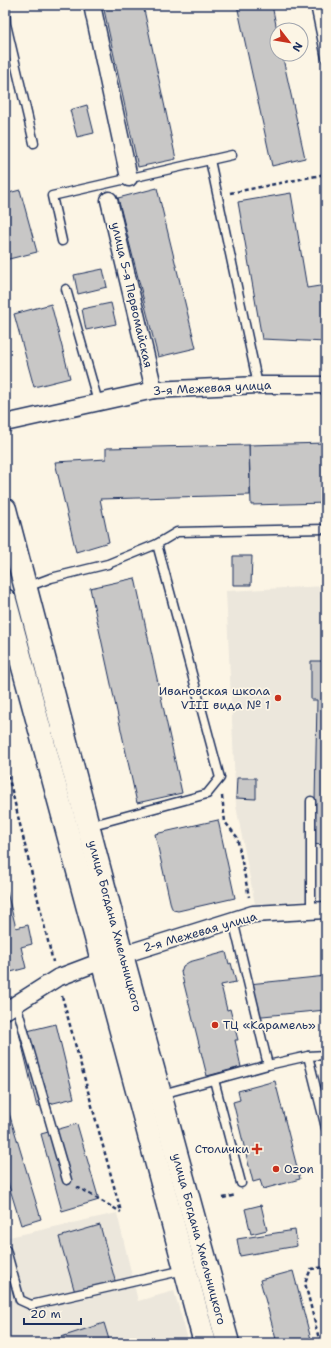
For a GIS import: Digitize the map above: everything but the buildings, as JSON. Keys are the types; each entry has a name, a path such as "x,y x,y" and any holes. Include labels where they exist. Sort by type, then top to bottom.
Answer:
{"main road":[{"name":"улица Богдана Хмельницкого","path":"5,509 89,826 112,958 185,1269 205,1343"},
{"name":"улица Богдана Хмельницкого","path":"5,600 112,958 159,1095 228,1343"}],"street":[{"path":"92,5 129,178"},
{"name":"улица 5-я Первомайская","path":"109,200 154,390"},
{"name":"3-я Межевая улица","path":"5,423 154,390 258,385 326,385"},
{"name":"2-я Межевая улица","path":"10,1007 58,978 112,958 233,920 253,914 319,910"}],"lane":[{"path":"6,5 6,24 34,143"},
{"path":"315,5 326,58"},
{"path":"62,241 52,196 232,155"},
{"path":"210,160 258,385"},
{"path":"66,289 98,402"},
{"path":"26,588 52,578 108,564 157,544 177,532 326,529"},
{"path":"89,826 207,794 220,778 157,544"},
{"path":"311,801 319,910"},
{"path":"233,920 268,1065"},
{"path":"10,1007 66,1180"},
{"path":"159,1095 268,1065 308,1056 326,1055"},
{"path":"308,1056 326,1128"},
{"path":"214,1080 242,1183"},
{"path":"6,1250 20,1300 30,1305 185,1269"}],"path":[{"path":"217,196 326,174"},
{"path":"5,762 58,978 121,1212 66,1180"},
{"path":"220,778 225,822 237,837 253,914"},
{"path":"320,1343 305,1283 311,1269 326,1267"}],"shaded area":[{"name":"Ивановская школа VIII вида № 1","path":"326,586 326,897 311,900 255,904 236,806 226,591"},
{"path":"117,1213 138,1301 174,1291 189,1343 5,1343 5,1238"}],"place":[{"name":"Ивановская школа VIII вида № 1","path":"278,698"},
{"name":"ТЦ «Карамель»","path":"215,1025"},
{"name":"Столички","path":"257,1149"},
{"name":"Ozon","path":"276,1169"}]}
